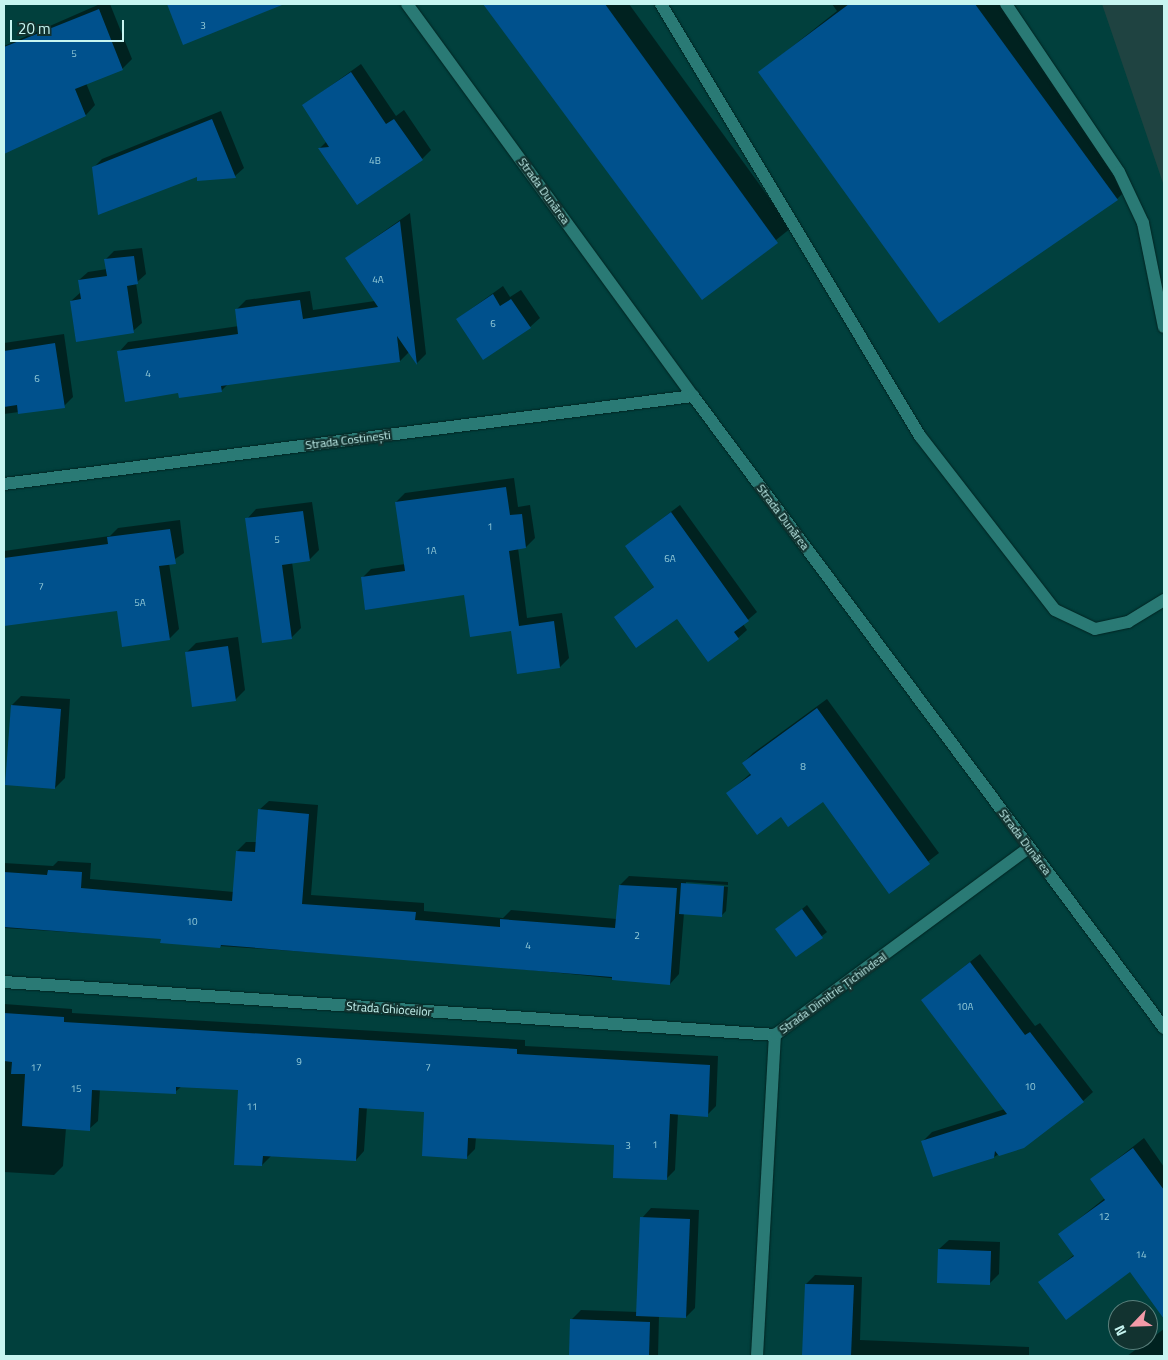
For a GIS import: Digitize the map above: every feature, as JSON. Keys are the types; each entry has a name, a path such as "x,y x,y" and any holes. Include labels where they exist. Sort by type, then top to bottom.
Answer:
{"street":[{"name":"Strada Dunărea","path":"407,4 693,396 1164,1028"},
{"path":"661,4 920,436 1055,610 1095,629 1128,622 1164,600"},
{"path":"1006,4 1123,180 1143,222 1164,326"},
{"name":"Strada Costinești","path":"4,484 693,396"},
{"name":"Strada Dimitrie Țichindeal","path":"757,1356 775,1035 1029,848"},
{"name":"Strada Ghioceilor","path":"4,982 775,1035"}],"shaded area":[{"path":"1102,4 1164,4 1164,186"}],"building":[{"path":"167,4 282,4 282,5 183,45"},
{"path":"483,4 605,4 778,243 702,300"},
{"path":"849,4 975,4 1118,200 939,323 758,72"},
{"path":"99,9 123,70 75,89 86,116 4,154 4,47"},
{"path":"351,72 386,124 394,119 423,160 357,205 318,148 329,147 302,105"},
{"path":"212,119 236,178 197,181 197,177 98,215 92,167"},
{"path":"400,221 417,365 397,336 400,362 221,386 222,392 179,398 178,393 125,402 117,351 238,334 235,309 300,300 303,319 378,307 345,258"},
{"path":"134,256 138,284 127,286 134,333 76,342 70,301 81,299 78,280 107,276 104,259"},
{"path":"493,294 500,306 511,299 531,328 483,360 456,319"},
{"path":"55,343 65,408 18,414 17,405 4,407 4,351"},
{"path":"506,487 510,515 522,514 526,548 509,551 519,626 554,621 560,668 517,674 511,631 470,637 464,595 365,610 361,577 405,571 395,502"},
{"path":"303,511 310,561 282,565 292,639 262,643 245,518"},
{"path":"671,512 749,621 734,632 739,639 708,662 677,619 636,648 614,617 654,587 625,546"},
{"path":"170,529 176,564 159,566 170,640 122,647 117,611 4,626 4,558 108,544 107,537"},
{"path":"228,646 236,701 192,707 185,652"},
{"path":"11,705 61,709 55,789 5,785"},
{"path":"817,708 930,864 889,894 823,802 788,827 781,817 757,835 726,793 751,775 742,763"},
{"path":"258,809 309,814 302,904 416,912 415,920 500,927 500,919 615,928 619,885 677,888 670,985 612,980 612,977 221,945 220,948 160,943 161,939 4,927 4,872 47,875 48,870 82,872 81,888 232,901 236,851 255,852"},
{"path":"681,883 724,886 722,917 679,914"},
{"path":"802,909 823,938 796,957 775,929"},
{"path":"970,962 1025,1035 1030,1032 1084,1102 1024,1148 999,1156 995,1151 994,1158 933,1177 921,1141 1007,1114 921,1000"},
{"path":"4,1013 64,1017 64,1022 517,1049 517,1054 710,1065 708,1117 670,1114 667,1180 613,1178 614,1145 468,1138 467,1159 422,1156 424,1112 359,1108 356,1161 263,1156 262,1166 234,1165 238,1090 176,1087 176,1094 92,1090 90,1131 22,1126 25,1074 11,1074 12,1062 4,1061"},
{"path":"1133,1148 1164,1190 1164,1319 1158,1311 1158,1300 1150,1300 1130,1272 1066,1320 1038,1282 1074,1256 1058,1234 1105,1200 1090,1179"},
{"path":"640,1217 690,1219 686,1318 636,1316"},
{"path":"938,1249 991,1251 990,1285 937,1283"},
{"path":"805,1284 854,1285 851,1356 802,1356"},
{"path":"570,1319 650,1322 649,1356 569,1356"}]}
